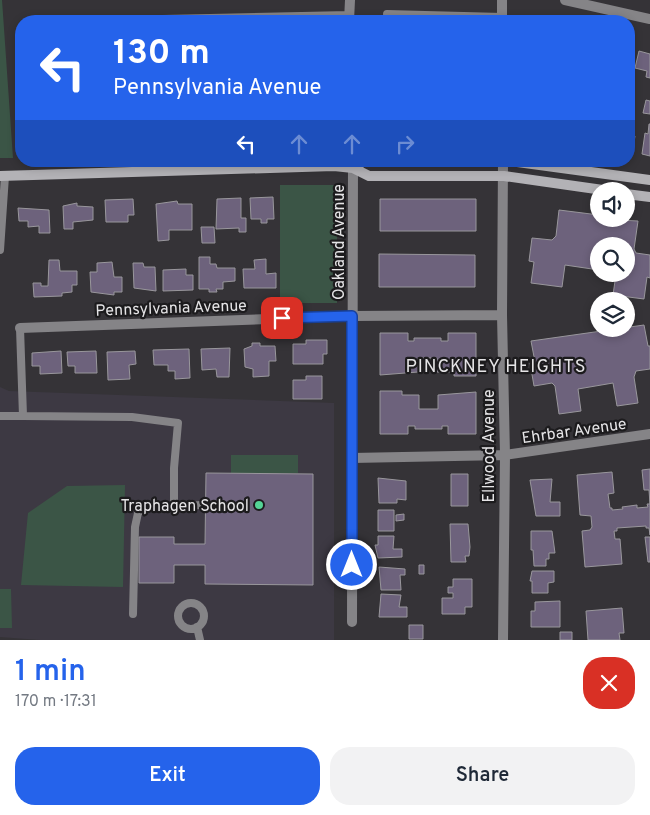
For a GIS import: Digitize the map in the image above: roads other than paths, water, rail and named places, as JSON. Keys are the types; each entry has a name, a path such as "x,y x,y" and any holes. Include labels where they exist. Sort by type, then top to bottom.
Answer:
{"street":[{"path":"349,15 350,0"},
{"path":"502,0 502,15"},
{"path":"565,0 632,15"},
{"path":"635,16 650,19"},
{"path":"3,176 301,167"},
{"name":"Oakland Avenue","path":"352,622 353,167"},
{"path":"356,167 369,176 504,176 590,188"},
{"name":"Ellwood Avenue","path":"503,640 503,473 505,456 502,315 504,167"},
{"path":"554,167 650,180"},
{"path":"635,195 650,197"},
{"name":"Pennsylvania Avenue","path":"20,328 352,316 502,315"},
{"name":"Ehrbar Avenue","path":"352,458 505,456 650,434"}],"lane":[{"path":"387,14 410,15"},
{"path":"0,250 3,176"},
{"path":"20,328 23,416"},
{"path":"0,416 132,418 178,423 174,468 174,507"},
{"path":"133,614 135,527 138,513 145,507 201,505"},
{"path":"197,627 200,640"}],"place":[{"name":"Traphagen School","path":"259,505"}],"district":[{"name":"PINCKNEY HEIGHTS","path":"496,366"}]}
